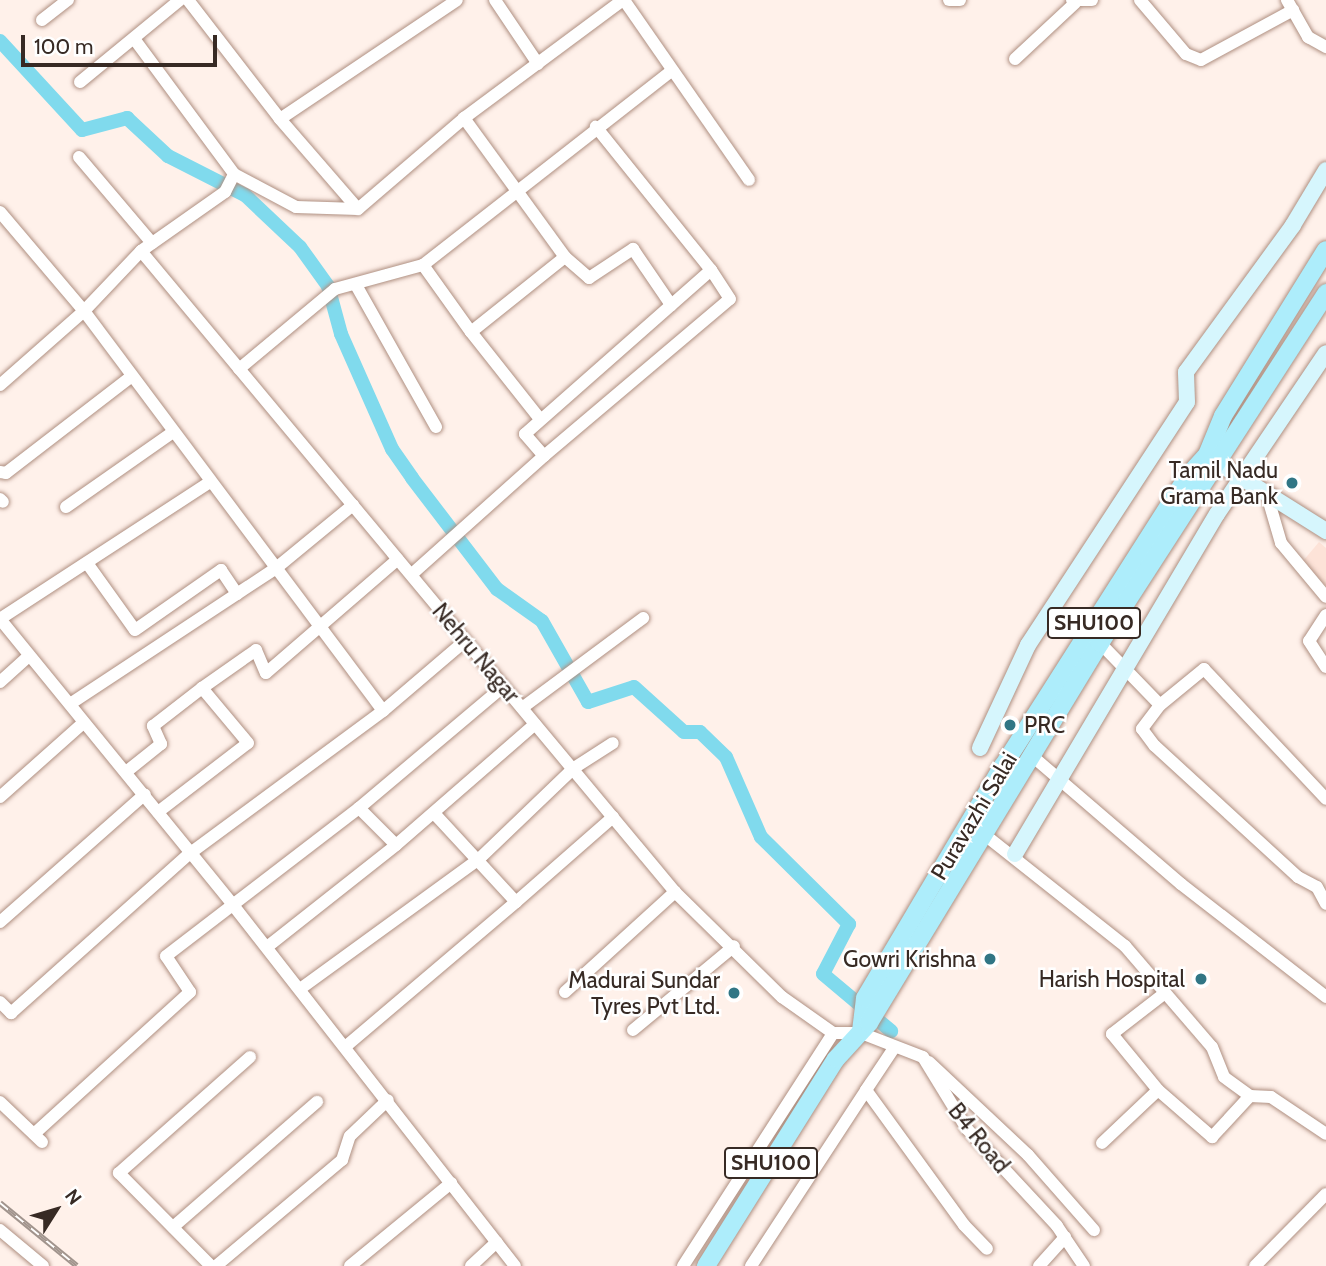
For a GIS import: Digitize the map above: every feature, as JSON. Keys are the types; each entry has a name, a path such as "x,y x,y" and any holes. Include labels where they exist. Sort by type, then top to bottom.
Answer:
{"main road":[{"name":"Puravazhi Salai","path":"867,1017 1003,766 1187,477 1211,459 1223,416 1326,250"},
{"name":"Puravazhi Salai","path":"706,1266 836,1059 867,1017 985,835 1211,459 1324,304"}],"street":[{"path":"42,20 68,0"},
{"path":"80,82 135,40 180,0"},
{"path":"188,0 280,119 358,209"},
{"path":"280,119 457,0"},
{"path":"495,0 538,64"},
{"path":"135,40 230,182 296,207 358,209 464,118 624,0 749,180"},
{"path":"949,0 960,0"},
{"path":"1015,59 1074,1 1092,0"},
{"path":"1140,0 1185,54 1201,60 1290,5 1307,37 1326,47"},
{"path":"239,369 335,289 423,265 516,188 671,71"},
{"path":"464,118 565,257 589,278 604,272 633,249 671,305"},
{"path":"412,574 453,538 461,527 730,299 711,270 596,127"},
{"name":"Nehru Nagar","path":"79,157 239,369 675,892 734,946 782,997 834,1033"},
{"path":"980,748 1028,645 1187,402 1186,372 1293,225 1326,170"},
{"path":"0,385 84,312 147,247 230,182"},
{"path":"0,212 84,312 383,711"},
{"path":"471,332 565,257"},
{"path":"423,265 471,332 540,419"},
{"path":"544,456 525,434 711,270"},
{"path":"356,285 436,427"},
{"path":"1015,855 1240,479 1326,354"},
{"path":"0,472 6,473 132,376"},
{"path":"66,508 173,432"},
{"path":"1211,459 1326,531"},
{"path":"210,482 0,619 27,657 71,704 83,723 145,794 189,854 267,947 515,1266"},
{"path":"1267,495 1281,543 1326,597"},
{"path":"71,704 275,569 353,505"},
{"path":"126,772 161,744 153,726 256,650 266,673 398,559"},
{"path":"87,563 135,630 220,570 237,594"},
{"path":"1326,615 1309,641 1326,667"},
{"path":"522,708 643,618"},
{"path":"0,1002 11,1013 189,854 383,711 465,640"},
{"path":"1100,643 1160,705"},
{"path":"0,682 27,657"},
{"path":"1326,799 1204,669 1160,705 1142,729 1155,746 1297,877 1317,887 1320,899 1326,904"},
{"path":"0,1102 38,1138 190,992 166,956 359,808 504,686"},
{"path":"158,812 248,743 202,688"},
{"path":"0,797 83,723"},
{"path":"267,947 396,845 535,724"},
{"path":"299,989 479,859 574,768 613,743"},
{"path":"1031,755 1181,884 1326,998"},
{"path":"0,922 145,794"},
{"path":"359,808 396,845"},
{"path":"434,813 516,902"},
{"path":"345,1047 613,817"},
{"path":"985,835 1015,855 1125,946 1212,1047 1224,1077 1250,1097 1271,1097 1326,1134"},
{"path":"1317,887 1326,875"},
{"path":"565,992 675,892"},
{"path":"633,1030 734,946"},
{"path":"1165,993 1112,1034 1158,1090 1212,1137 1250,1097"},
{"path":"683,1266 834,1033 867,1017 894,1048 923,1057 1028,1155 1094,1230"},
{"path":"751,1266 894,1048"},
{"path":"211,1266 119,1173 250,1057"},
{"name":"B4 Road","path":"923,1057 967,1129 1065,1237 1084,1266"},
{"path":"866,1090 964,1225 987,1249"},
{"path":"1102,1143 1158,1090"},
{"path":"216,1266 342,1160 350,1136 388,1100"},
{"path":"173,1227 317,1102"},
{"path":"349,1266 451,1183"},
{"path":"1255,1266 1326,1194"},
{"path":"0,1230 40,1265"},
{"path":"1039,1266 1065,1237"},
{"path":"471,1266 497,1242"}],"shaded area":[{"path":"1319,542 1326,548 1326,586 1303,561"}],"waterway":[{"path":"0,41 82,130 127,118 168,156 245,195 300,247 328,286 341,334 392,449 412,478 497,589 542,621 588,702 634,687 684,732 700,732 726,757 761,837 849,924 823,974 891,1031"}],"railway":[{"path":"0,1203 77,1266"}],"place":[{"name":"Tamil Nadu Grama Bank","path":"1292,483"},
{"name":"PRC","path":"1010,725"},
{"name":"Gowri Krishna","path":"990,959"},
{"name":"Harish Hospital","path":"1201,979"},
{"name":"Madurai Sundar Tyres Pvt Ltd.","path":"734,993"}]}
